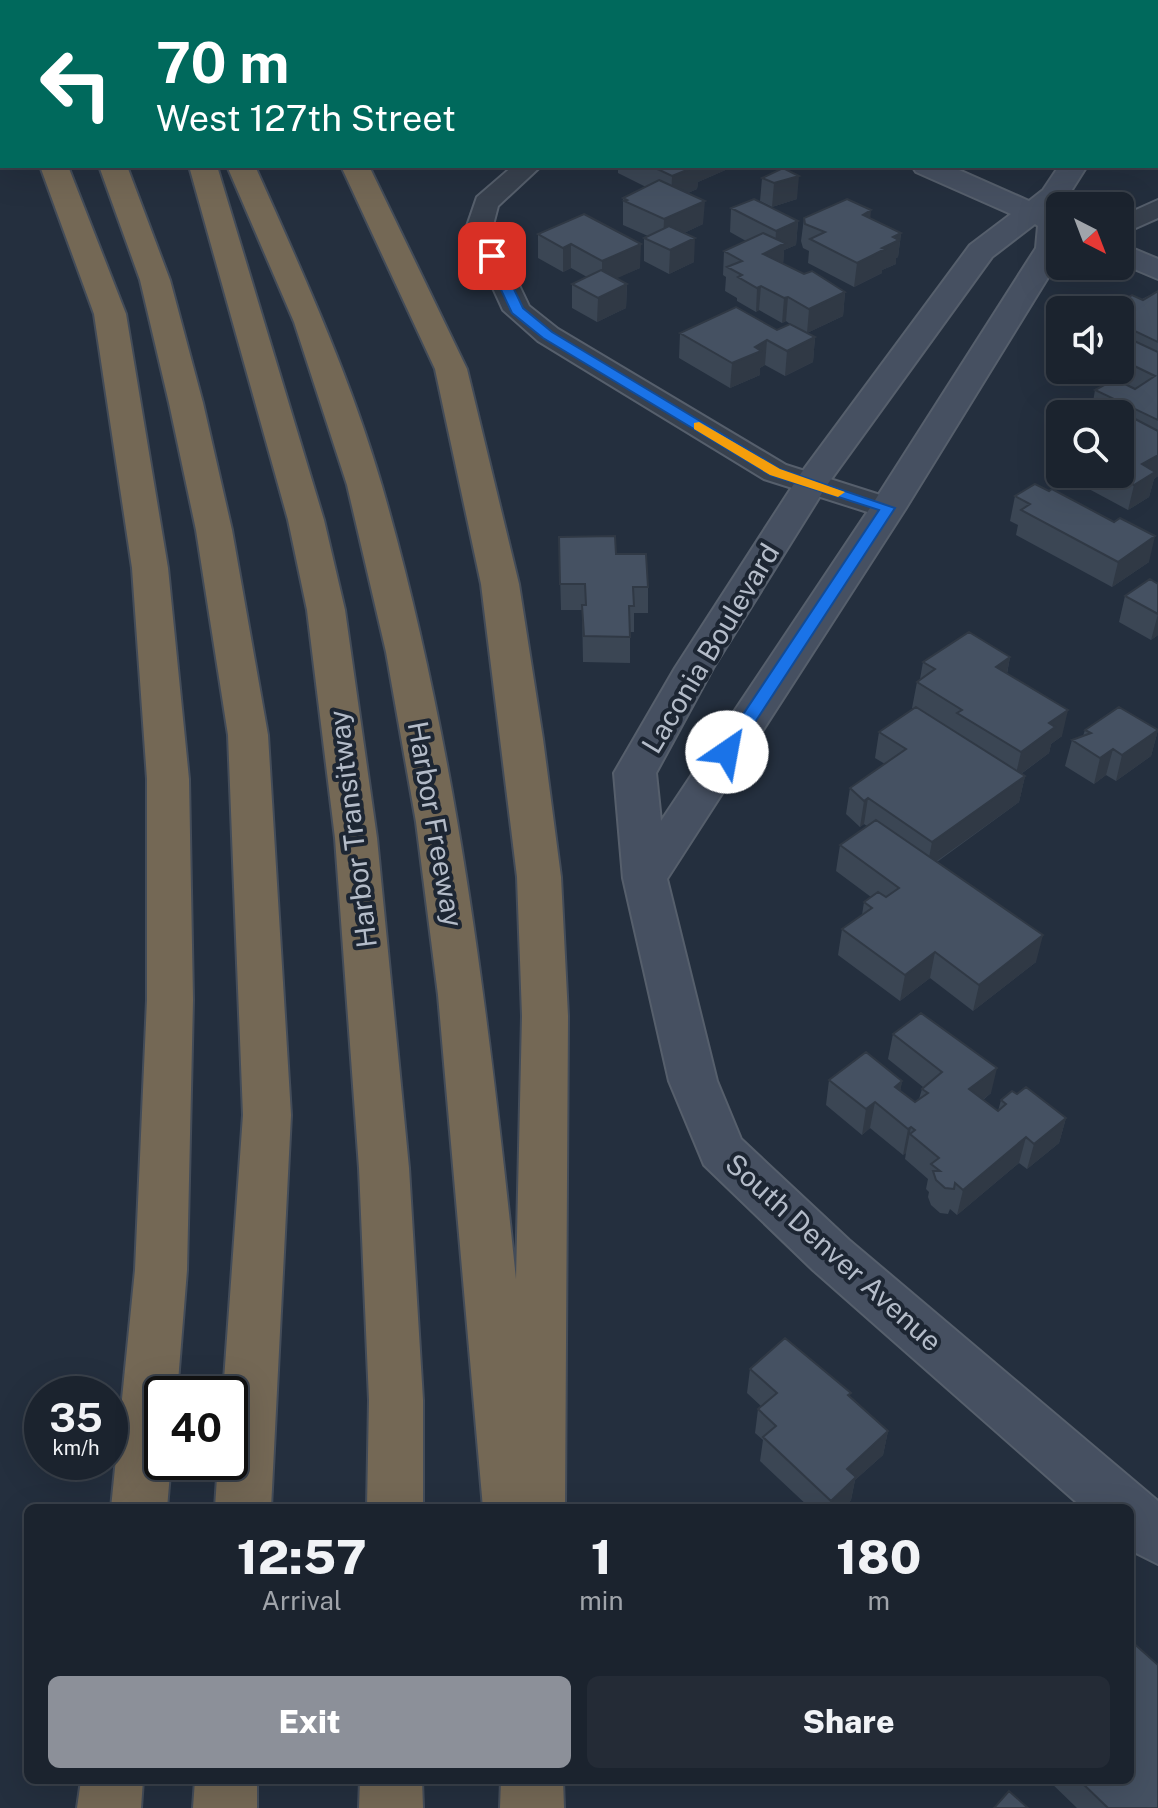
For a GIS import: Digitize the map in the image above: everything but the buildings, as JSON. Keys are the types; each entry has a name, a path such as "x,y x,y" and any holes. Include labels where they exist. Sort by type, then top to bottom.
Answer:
{"highway":[{"path":"55,168 110,314 150,568 168,779 170,1000 161,1270 139,1504"},
{"path":"114,168 155,280 186,403 214,530 248,735 267,1115 243,1504"},
{"name":"Harbor Transitway","path":"204,168 306,520 326,610 356,838 384,1168 396,1400 395,1504"},
{"name":"Harbor Freeway","path":"242,168 289,268 333,386 372,514 418,716 453,912 511,1504"},
{"path":"356,168 451,369 500,584 523,739 539,877 545,1016 537,1504"},
{"path":"109,1808 112,1784"},
{"path":"225,1808 226,1784"},
{"path":"391,1784 391,1808"},
{"path":"532,1784 532,1808"}],"street":[{"path":"526,168 486,203 479,229 517,310 548,335 775,472 888,508"},
{"path":"931,168 1046,212"},
{"name":"Laconia Boulevard","path":"1061,192 1072,168"},
{"path":"1134,220 1158,208"},
{"name":"Laconia Boulevard","path":"645,878 635,773 694,668 811,483 981,251 1046,216"},
{"name":"Laconia Boulevard","path":"645,878 888,508 1046,256"},
{"path":"1134,259 1158,270"},
{"name":"South Denver Avenue","path":"645,878 693,1081 721,1151 831,1255 1119,1504"},
{"path":"1134,1516 1158,1537"}],"lane":[{"path":"674,0 682,0"}],"slow traffic":[{"path":"699,426 775,472 838,492"}],"route":[{"path":"492,256 517,310 548,335 775,472 888,508 727,752"}]}
